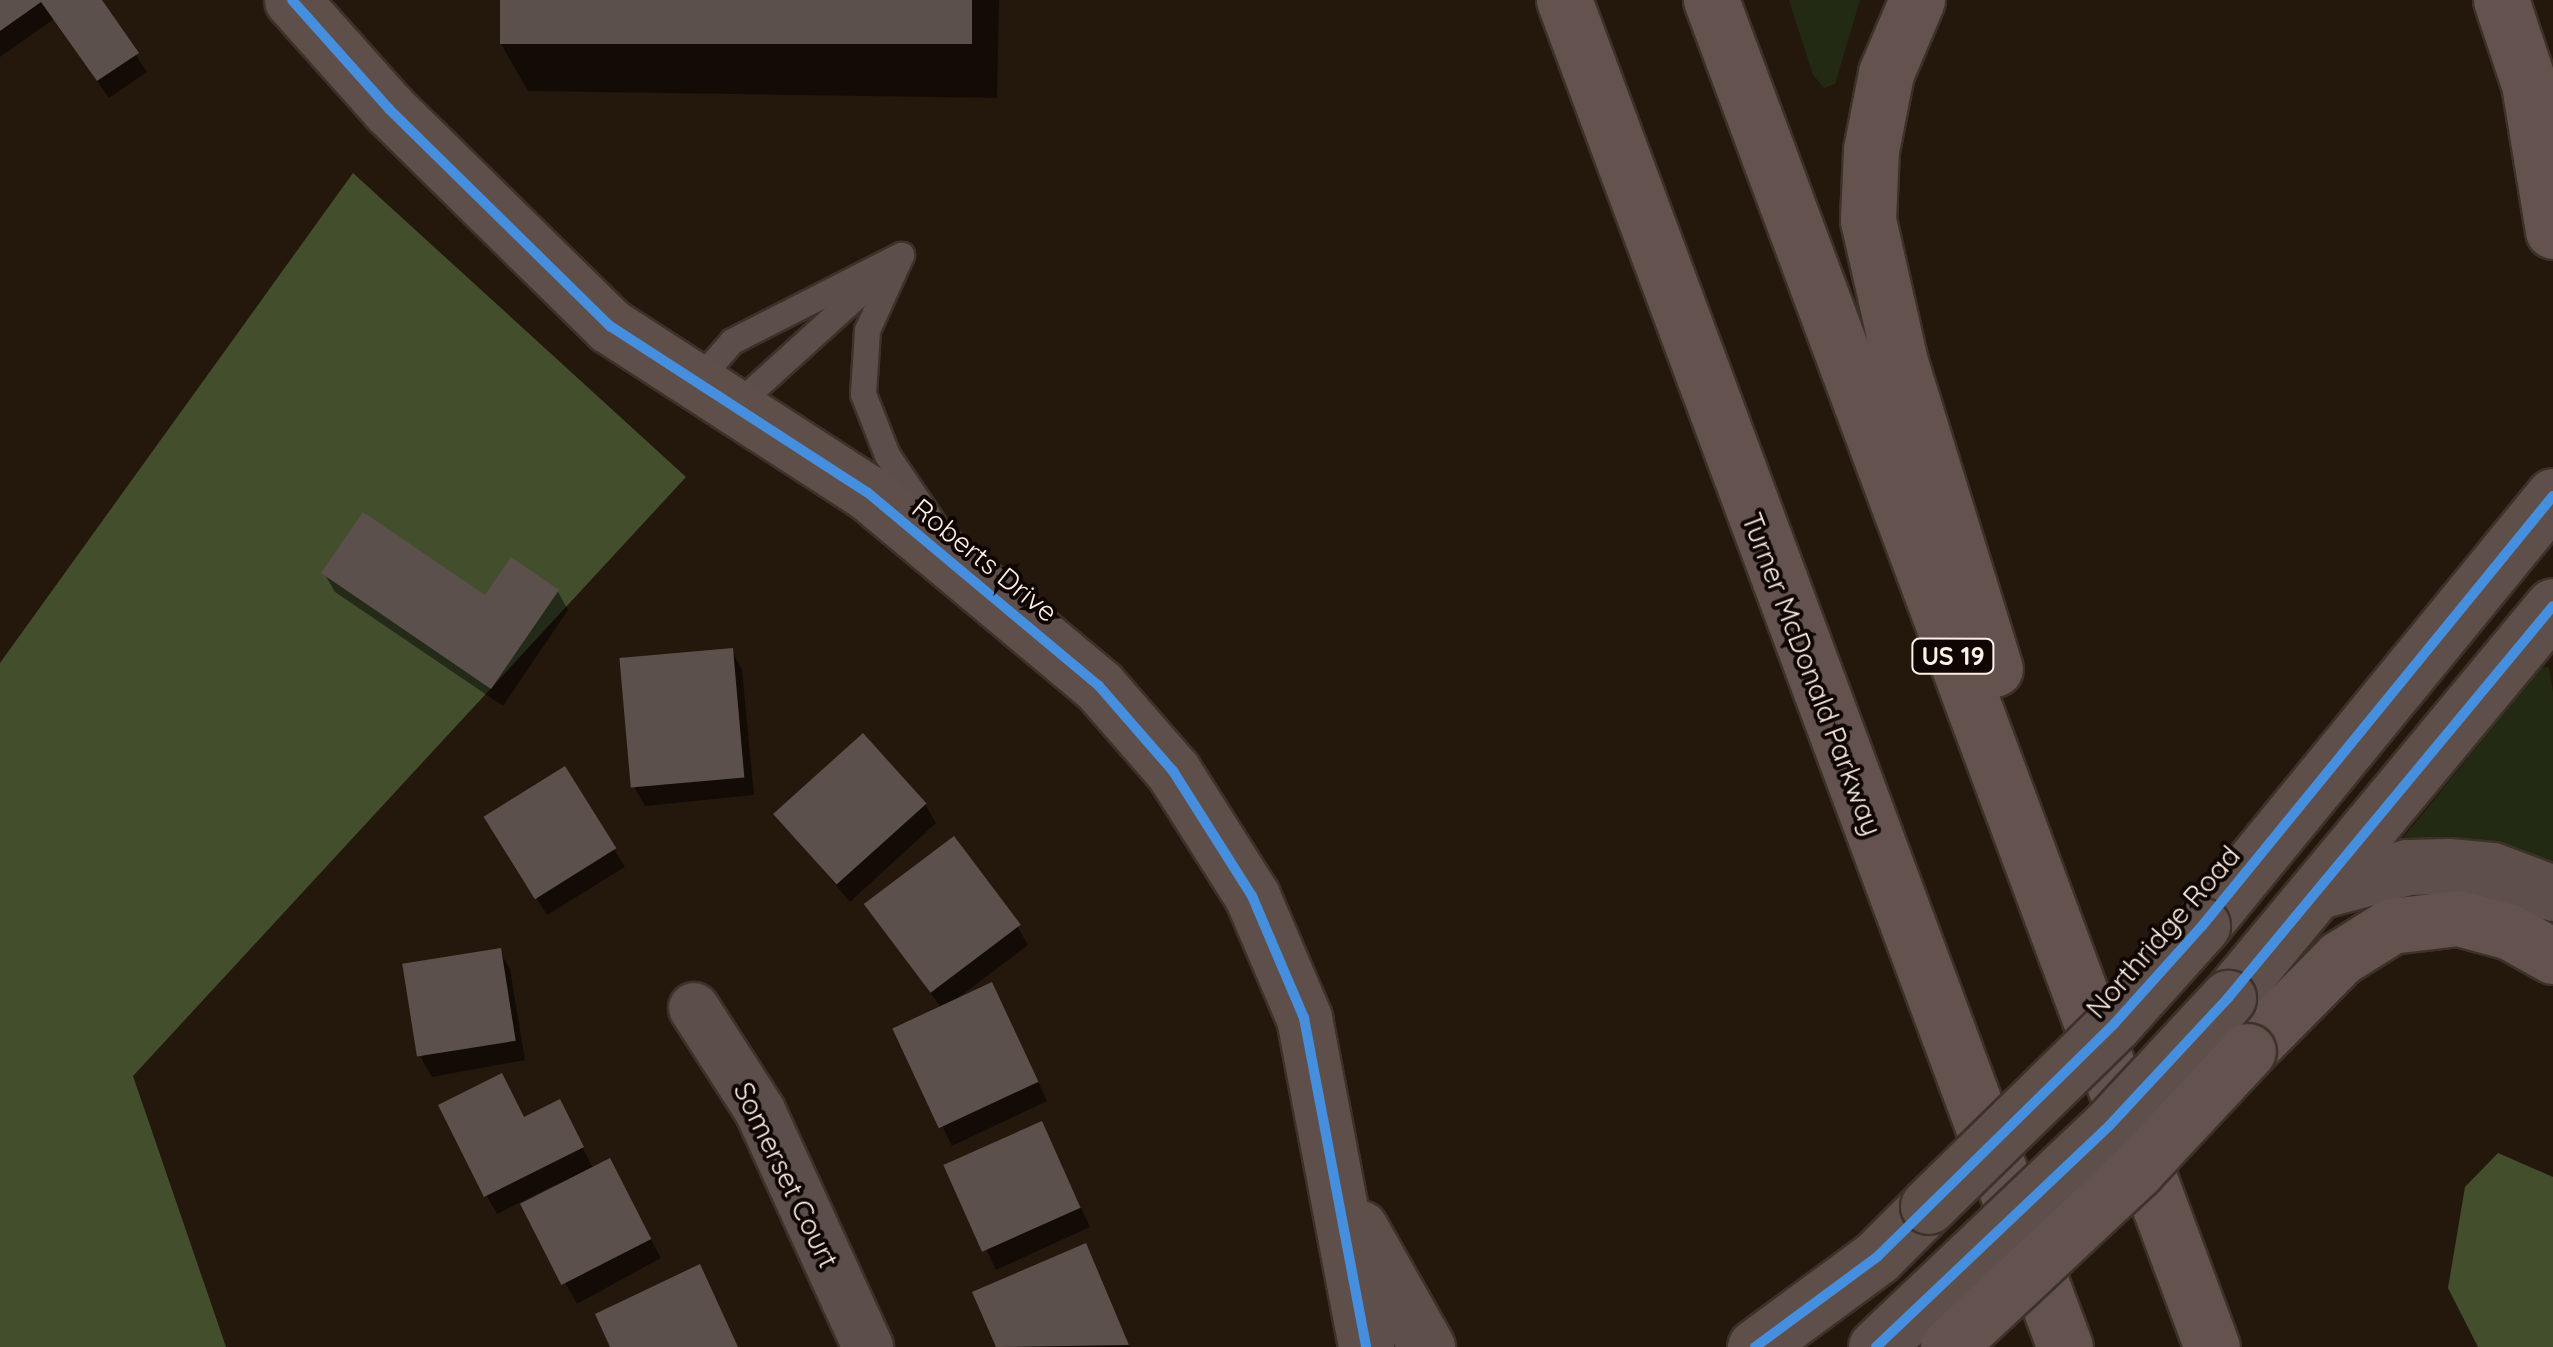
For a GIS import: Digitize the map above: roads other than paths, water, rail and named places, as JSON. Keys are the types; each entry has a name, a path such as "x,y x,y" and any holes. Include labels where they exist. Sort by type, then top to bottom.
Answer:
{"highway":[{"name":"Turner McDonald Parkway","path":"1564,0 1698,370 2065,1347"},
{"name":"US 19","path":"1711,0 2204,1329"},
{"path":"1918,0 1886,73 1871,150 1868,220 1900,362 2204,1329"},
{"path":"2501,0 2529,84 2553,232"},
{"path":"1698,370 2026,1347"},
{"path":"1948,1347 2136,1171 2340,958 2391,926 2458,918 2510,932 2553,956"}],"street":[{"name":"Roberts Drive","path":"292,0 537,261 610,326 866,492 1098,686 1172,772 1227,852 1272,934 1304,1018 1366,1347"},
{"name":"Northridge Road","path":"1755,1347 1877,1256 2114,1024 2202,926 2553,496"},
{"path":"2489,575 2553,550"},
{"path":"1876,1347 2040,1195 2228,998 2322,890 2553,606"},
{"path":"2322,890 2407,867 2448,866 2492,870 2553,893"},
{"name":"Somerset Court","path":"694,1008 760,1112 868,1347"},
{"path":"1338,1188 1427,1347"}],"lane":[{"path":"716,394 732,341 901,255"},
{"path":"716,394 901,255"},
{"path":"901,255 867,330 862,394 888,454 968,576"}]}
